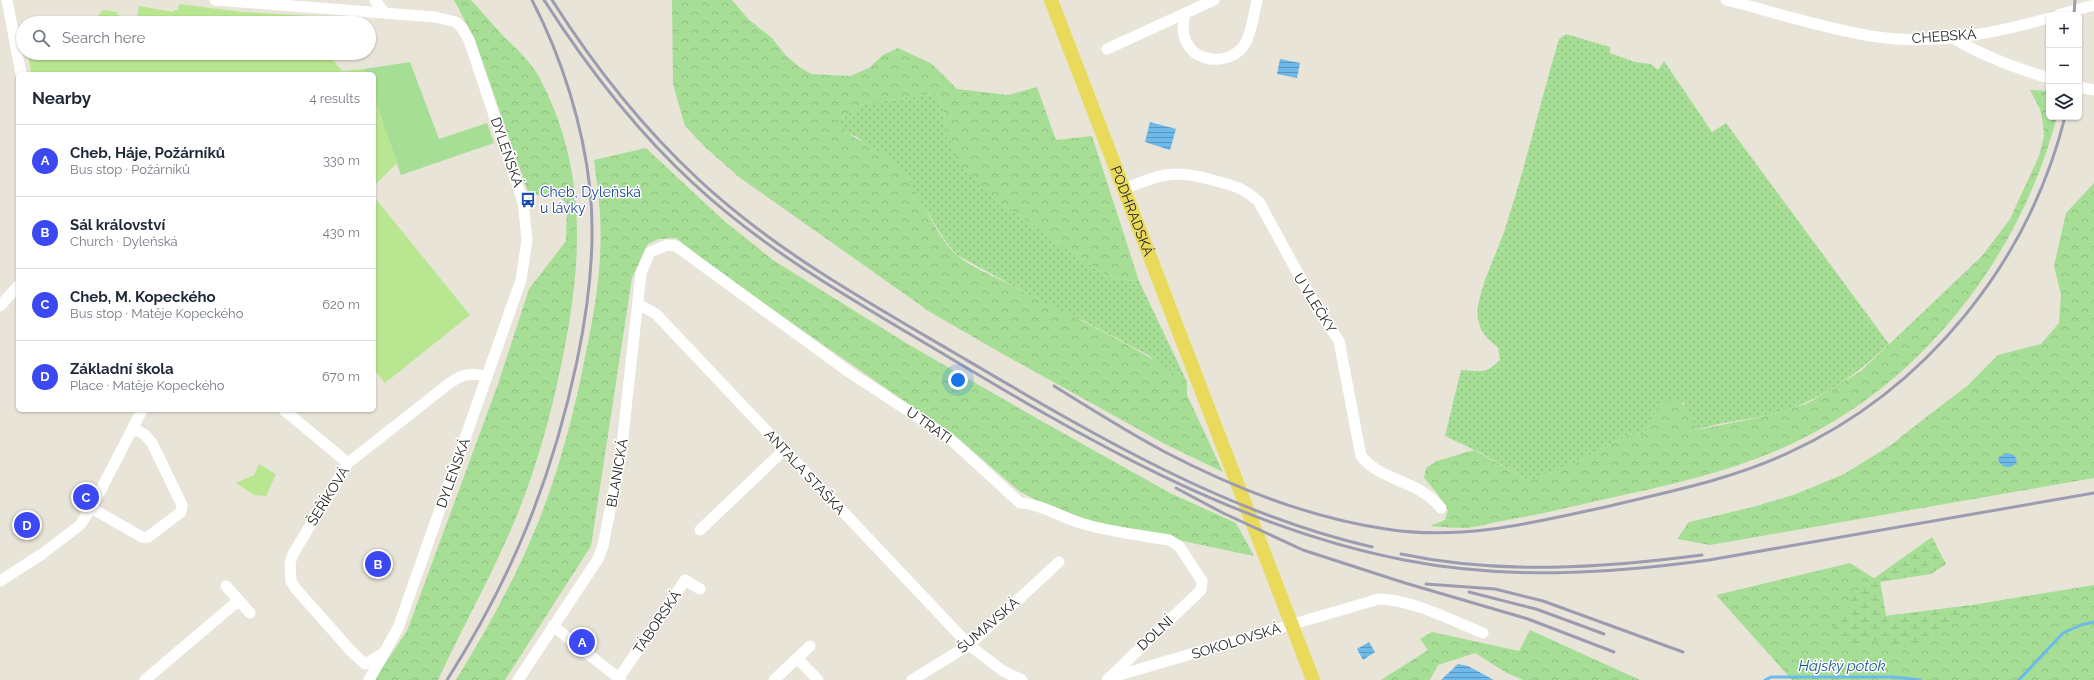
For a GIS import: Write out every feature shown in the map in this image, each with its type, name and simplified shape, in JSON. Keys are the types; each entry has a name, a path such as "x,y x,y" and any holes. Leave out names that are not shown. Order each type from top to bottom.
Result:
{"main road":[{"name":"PODHRADSKÁ","path":"1051,0 1313,680"}],"street":[{"path":"8,0 16,46"},
{"name":"DYLEŇSKÁ","path":"215,0 384,12 444,18 456,22 462,28 473,50 521,195 527,240 523,271 398,628 386,652 369,680"},
{"path":"375,0 384,12"},
{"path":"1107,49 1214,0"},
{"path":"1185,14 1182,31 1186,43 1191,50 1208,58 1228,58 1238,51 1246,42 1257,0"},
{"name":"CHEBSKÁ","path":"1726,0 1839,29 1872,36 1901,38 1953,38 1996,31 2046,19"},
{"path":"2069,12 2094,5"},
{"path":"1953,38 1973,50 2002,63 2046,77"},
{"path":"19,60 21,72"},
{"path":"2082,88 2094,90"},
{"name":"U VLEČKY","path":"1124,189 1164,175 1180,173 1193,174 1246,190 1259,202 1276,237 1318,310 1339,342 1361,456 1368,465 1421,489 1433,498 1441,508"},
{"name":"U TRATI","path":"658,247 667,244 676,246 849,372 948,436 1020,503 1032,504 1065,519 1099,529 1169,540 1178,546 1202,581"},
{"name":"BLANICKÁ","path":"518,680 598,559 603,546 621,454 641,273 650,252 658,247"},
{"path":"0,306 14,297"},
{"name":"ANTALA STAŠKA","path":"638,304 656,314 969,645"},
{"name":"ŠEŘÍKOVÁ","path":"369,680 365,664 351,651 296,589 289,571 293,554 348,463 451,382 468,374 478,374 487,377"},
{"path":"0,581 74,531 87,516 141,412"},
{"path":"286,412 348,463"},
{"path":"91,508 142,537 148,537 181,512 182,505 152,443 144,434 133,428"},
{"path":"700,530 784,450"},
{"name":"ŠUMAVSKÁ","path":"912,680 969,645 1059,562"},
{"name":"TÁBORSKÁ","path":"620,679 685,580 700,589"},
{"name":"DOLNÍ","path":"1106,680 1201,590 1202,581"},
{"path":"226,586 250,613"},
{"name":"SOKOLOVSKÁ","path":"1106,680 1379,599 1393,599 1483,633"},
{"path":"146,680 239,600"},
{"path":"553,626 620,679"},
{"path":"969,645 1003,671 1022,680"},
{"path":"774,680 798,659 810,646"},
{"path":"365,664 386,652"},
{"path":"798,659 818,680"}],"green space":[{"path":"454,0 471,0 523,56 538,75 555,111 566,147 574,184 577,220 573,295 568,333 556,390 541,447 529,484 497,561 438,680 374,680 407,631 498,384 529,289 566,241 567,203 555,194 529,195 475,40"},
{"path":"672,0 732,0 748,19 772,38 787,57 811,74 850,76 869,68 883,55 898,48 932,64 957,89 1008,95 1037,87 1056,140 1092,136 1139,281 1110,278 993,198 959,166 947,133 943,108 936,93 864,104 837,120 846,132 886,155 902,170 918,195 939,234 962,259 984,272 1124,343 1187,382 1187,395 1223,472 1165,444 930,312 739,177 705,147 685,126 673,84"},
{"path":"179,4 242,12 313,16 137,16 139,6 174,12 174,10 178,10"},
{"path":"103,10 117,12 117,15 122,16 98,16"},
{"path":"1566,34 1610,47 1610,53 1635,62 1651,64 1658,70 1664,61 1712,132 1726,123 1889,344 1848,378 1803,404 1769,415 1715,425 1697,430 1683,402 1647,428 1643,436 1629,434 1576,463 1532,480 1526,479 1481,453 1445,436 1461,370 1486,370 1500,360 1498,347 1485,335 1479,324 1479,300 1512,208 1559,39"},
{"path":"29,60 333,60 342,71 364,69 365,72 31,72"},
{"path":"410,62 439,139 487,123 494,143 401,175 376,103 376,72 365,72 364,69"},
{"path":"2030,90 2046,91 2046,120 2056,120 2040,169 2018,220 1990,268 1958,312 1921,353 1880,390 1834,421 1785,447 1721,471 1654,488 1475,527 1462,528 1430,526 1445,520 1448,510 1424,478 1426,468 1437,461 1474,450 1526,479 1532,480 1576,463 1629,434 1643,436 1652,417 1660,406 1671,400 1678,399 1687,408 1697,430 1770,415 1808,403 1861,371 1982,256 2010,219 2039,156 2044,136 2040,109"},
{"path":"936,93 943,108 947,133 993,198 1110,278 1139,281 1187,382 1164,369 1148,355 1082,320 1061,312 957,255 944,239 908,181 857,137 845,131 837,120 864,104"},
{"path":"376,103 397,163 376,184"},
{"path":"646,148 723,220 773,260 906,343 1045,423 1170,493 1236,523 1254,556 1068,517 1019,491 959,439 727,278 676,238 658,239 648,244 632,278 591,546 505,680 456,680 500,604 537,525 559,463 571,421 592,322 599,268 601,232 594,160"},
{"path":"2094,183 2094,478 1710,545 1677,539 1689,522 1753,507 1796,494 1844,474 1891,445 1967,386 1998,355 2041,344 2059,323 2061,295 2054,266 2066,213"},
{"path":"376,199 470,315 385,383 376,372"},
{"path":"259,464 276,474 266,496 254,495 236,483 254,475"},
{"path":"1932,537 1946,564 1931,574 1880,582 1886,616 1972,605 1915,649 1884,638 1853,648 1841,641 1832,629 1846,611 1852,594"},
{"path":"1850,563 1880,582 1886,616 1972,605 2094,585 2094,680 1792,680 1716,595"},
{"path":"1530,630 1640,680 1523,680 1507,673 1475,653 1438,665 1430,680 1381,680 1428,650 1420,639 1432,632 1519,651"}],"water":[{"path":"1280,59 1300,63 1297,78 1277,74"},
{"path":"1150,122 1176,129 1170,150 1145,142"},
{"path":"2007,453 2014,455 2017,460 2015,464 2008,467 2003,466 1998,461 1999,457"},
{"path":"1369,642 1375,652 1363,660 1357,649"},
{"path":"1458,664 1468,666 1494,680 1441,680"}],"waterway":[{"name":"Hájský potok","path":"2019,680 2063,633 2081,625 2094,622"},
{"name":"Hájský potok","path":"1765,680 1771,677 1893,677 1920,680"}],"railway":[{"path":"447,680 491,604 510,565 542,487 567,404 577,361 588,297 592,254 592,211 587,165 570,92 553,45 532,0"},
{"path":"544,0 577,49 613,97 672,163 694,184 750,231 810,273 872,312 990,382 1103,446 1220,502 1280,525 1341,545 1404,560 1480,570 1556,573 1633,569 1709,560 2094,493"},
{"path":"552,0 619,94 677,159 727,205 757,229 821,273 886,313 1053,410 1156,466 1208,491 1262,513 1317,532 1372,547"},
{"path":"2074,12 2075,0"},
{"path":"1054,386 1151,444 1217,477 1272,500 1301,509 1358,524 1386,529 1442,533 1469,532 1523,524 1652,496 1721,478 1744,471 1788,453 1838,426 1884,394 1927,357 1964,316 1997,271 2026,222 2048,171 2064,120"},
{"path":"1176,488 1223,513 1303,550 1405,583 1528,619 1614,652"},
{"path":"1401,554 1439,561 1514,567 1589,566 1664,560 1702,555"},
{"path":"1426,584 1495,589 1543,601 1683,652"},
{"path":"1469,592 1536,609 1604,634"}],"place":[{"name":"Cheb, Dyleňská u lávky","path":"528,200"},
{"name":"Cheb, M. Kopeckého","path":"86,497"},
{"name":"Základní škola","path":"27,525"},
{"name":"Sál království","path":"378,564"},
{"name":"Cheb, Háje, Požárníků","path":"582,642"}]}
